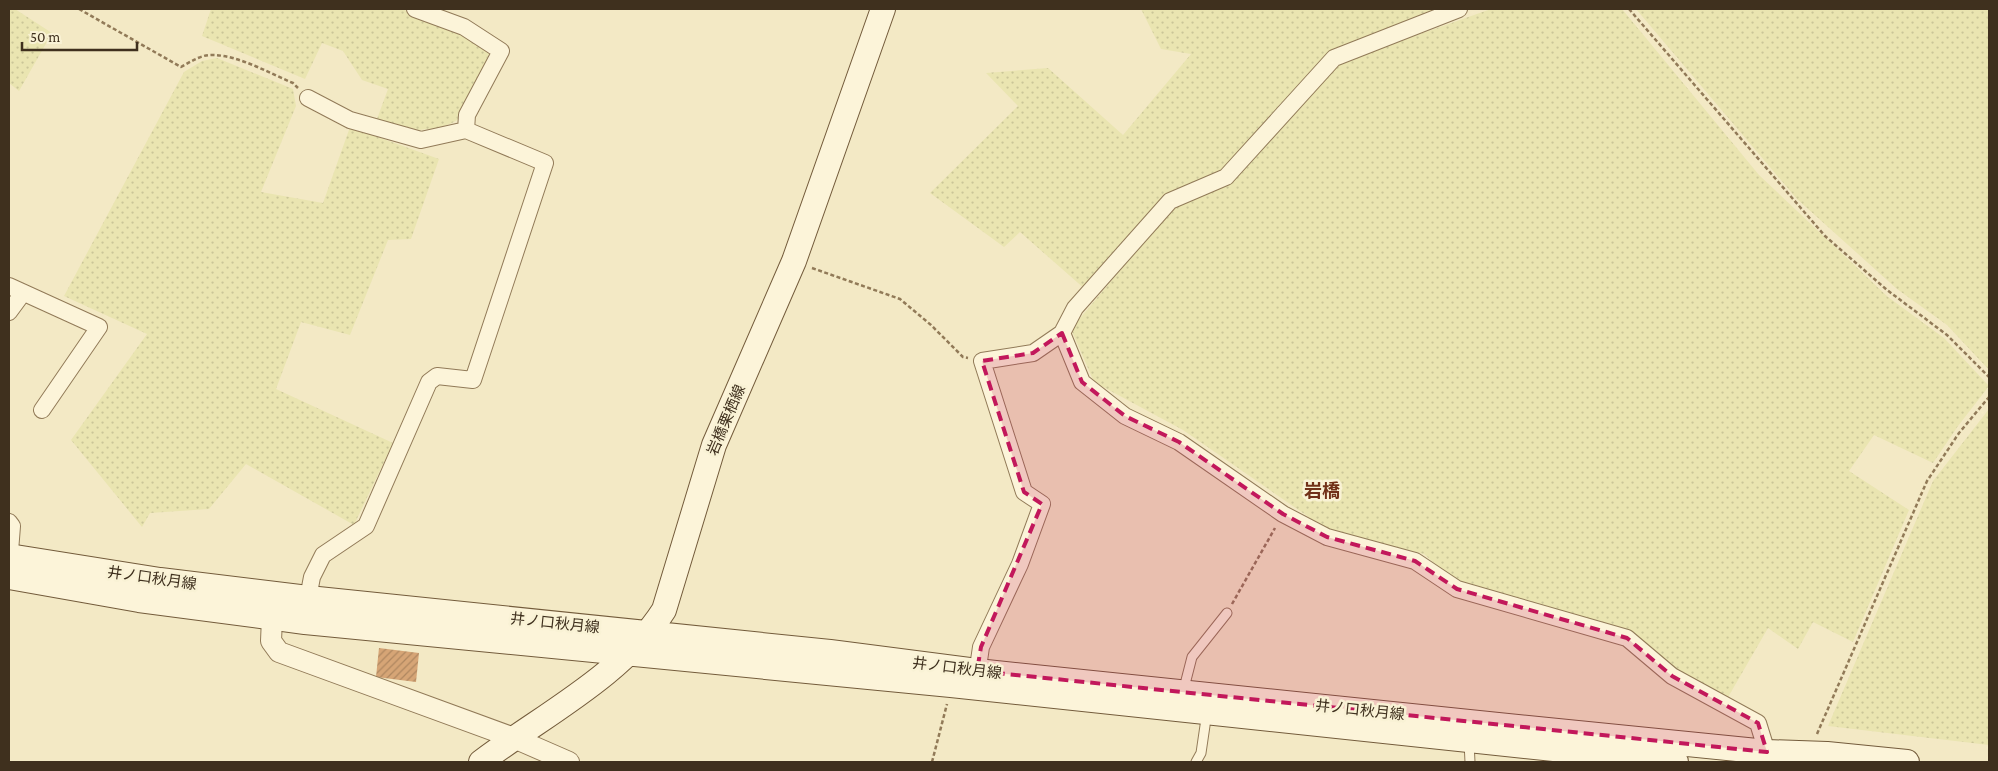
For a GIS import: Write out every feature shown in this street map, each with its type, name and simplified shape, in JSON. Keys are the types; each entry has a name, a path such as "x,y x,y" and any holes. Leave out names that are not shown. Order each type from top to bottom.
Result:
{"main road":[{"name":"岩橋栗栖線","path":"481,762 613,669 650,633 664,610 714,445 794,261 883,9"},
{"name":"井ノ口秋月線","path":"9,564 308,598 830,652 976,679 1207,712 1676,762"},
{"name":"井ノ口秋月線","path":"9,564 139,600 272,618 951,685 976,679 1183,692 1804,756 1907,762"}],"street":[{"path":"415,9 464,27 501,51 467,115 466,130"},
{"path":"976,679 981,647 1020,564 1042,504 1024,492 982,361 1033,352 1062,333 1075,308 1170,201 1226,177 1334,58 1459,9"},
{"path":"308,98 350,120 421,140 466,130 545,163 474,380 437,376 429,382 366,526 323,555 312,577 308,598"},
{"path":"9,312 16,289 99,327 42,410"},
{"path":"1062,333 1082,382 1125,416 1179,442 1283,514 1327,537 1415,561 1457,589 1627,638 1672,676 1758,723 1767,752"},
{"path":"9,522 12,526 9,564"},
{"path":"272,618 270,641 279,652 514,738 568,762"}],"lane":[{"path":"1183,692 1192,657 1227,613"},
{"path":"1196,762 1201,753 1207,712"},
{"path":"1469,739 1470,762"}],"path":[{"path":"79,9 181,67 200,57 214,54 293,83 308,98"},
{"path":"1629,9 1825,236 1887,290 1947,335 1989,377"},
{"path":"794,261 900,299 930,324 963,357 982,361"},
{"path":"1804,756 1817,734 1927,481 1959,432 1989,397"},
{"path":"1227,613 1283,514"},
{"path":"932,762 951,685"}],"highlighted area":[{"path":"1062,333 1082,382 1125,416 1179,442 1283,514 1327,537 1415,561 1457,589 1627,638 1672,676 1758,723 1767,752 1498,725 977,671 981,647 1042,504 1024,492 982,361 1033,353"}],"shaded area":[{"path":"9,9 15,9 52,33 19,91 9,83"},
{"path":"211,9 402,9 465,34 491,50 462,117 438,128 418,130 377,119 388,89 362,80 343,51 322,43 305,79 202,36"},
{"path":"1141,9 1442,9 1326,55 1222,172 1162,199 1086,290 1020,232 1004,247 930,193 1018,106 986,73 1048,68 1123,135 1191,54 1161,49"},
{"path":"1491,9 1622,9 1759,175 1888,297 1944,338 1989,386 1958,426 1933,463 1874,435 1849,471 1909,510 1853,642 1813,622 1798,649 1768,628 1727,699 1655,657 1458,584 1424,554 1329,531 1183,430 1094,382 1071,329 1174,206 1230,182 1338,63"},
{"path":"1636,9 1989,9 1989,370 1947,325 1897,289 1797,199"},
{"path":"217,58 293,89 296,106 261,192 323,203 350,127 439,159 411,239 388,240 350,335 301,322 276,389 393,443 354,525 246,464 209,509 150,513 142,527 71,440 147,334 64,296 184,72 202,61"},
{"path":"1989,409 1989,745 1828,726 1933,481"}],"building":[{"path":"379,648 419,653 416,682 376,677"}],"district":[{"name":"岩橋","path":"1322,491"}]}
